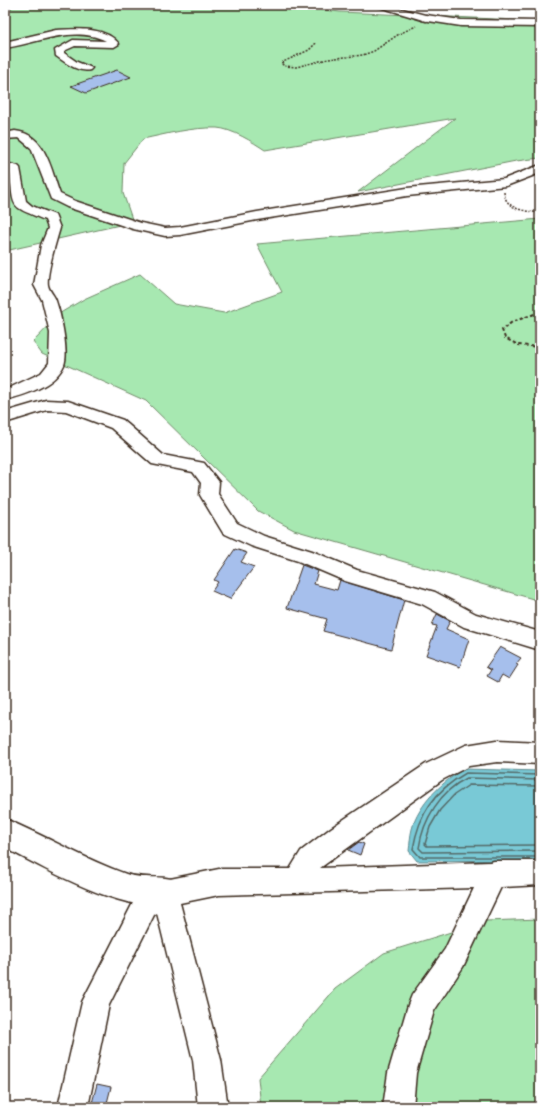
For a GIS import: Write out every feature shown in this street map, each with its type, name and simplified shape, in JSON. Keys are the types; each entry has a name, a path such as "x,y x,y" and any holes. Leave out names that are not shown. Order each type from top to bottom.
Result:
{"street":[{"path":"5,8 9,5"},
{"path":"377,5 429,19 461,23 540,24"},
{"path":"5,45 63,33 90,33 111,38 114,44 73,43 60,50 59,54 63,58 87,68"},
{"path":"5,136 20,135 32,141 37,148 55,196 71,204 138,226 165,232 180,231 257,216 408,192 506,182 540,168"},
{"path":"5,166 14,168 17,174 17,199 19,203 26,208 51,218 54,228 48,245 41,284 49,300 57,332 57,364 47,377 16,392 5,395"},
{"path":"5,418 46,405 68,406 117,424 158,460 198,467 210,482 209,495 230,528 258,541 305,556 352,576 428,598 471,621 540,641"},
{"path":"296,881 310,860 340,837 434,772 466,756 497,751 540,753"},
{"path":"5,833 72,867 128,889 167,893 219,882 296,881 494,873 540,873"},
{"path":"398,1107 402,1073 422,1005 454,958 494,873"},
{"path":"73,1107 96,1002 145,906 167,893"},
{"path":"167,893 207,1060 213,1107"}],"path":[{"path":"316,43 314,48 285,59 281,63 284,66 299,68 327,60 362,55 374,50 399,32 429,19"},
{"path":"506,182 503,195 506,201 513,207 540,213"},
{"path":"540,312 512,322 502,330 505,338 518,345 540,347"}],"green space":[{"path":"5,5 283,5 340,12 540,21 540,158 516,161 358,192 455,118 265,150 242,136 223,129 208,128 180,131 143,139 124,163 123,193 133,222 5,251"},
{"path":"540,219 540,601 294,530 258,511 146,401 42,354 33,342 62,312 84,299 140,274 174,304 224,313 282,292 257,244"},
{"path":"540,919 540,1107 261,1107 258,1078 335,989 384,953 486,921"}],"water":[{"path":"465,769 540,771 540,860 417,861 409,851 410,837 415,820 432,794 440,786"}],"building":[{"path":"117,70 131,77 86,93 71,86"},
{"path":"235,549 247,553 241,562 254,567 230,599 212,591 218,582 214,580"},
{"path":"302,565 318,571 314,584 337,590 340,580 404,600 391,649 323,631 327,619 287,608"},
{"path":"437,614 450,621 446,629 469,639 460,667 426,655 437,626 432,625"},
{"path":"500,647 521,658 516,664 518,665 509,679 502,675 498,682 487,676 491,670 486,667"},
{"path":"359,842 364,844 360,855 348,850"},
{"path":"97,1084 111,1087 106,1107 91,1107"}]}
